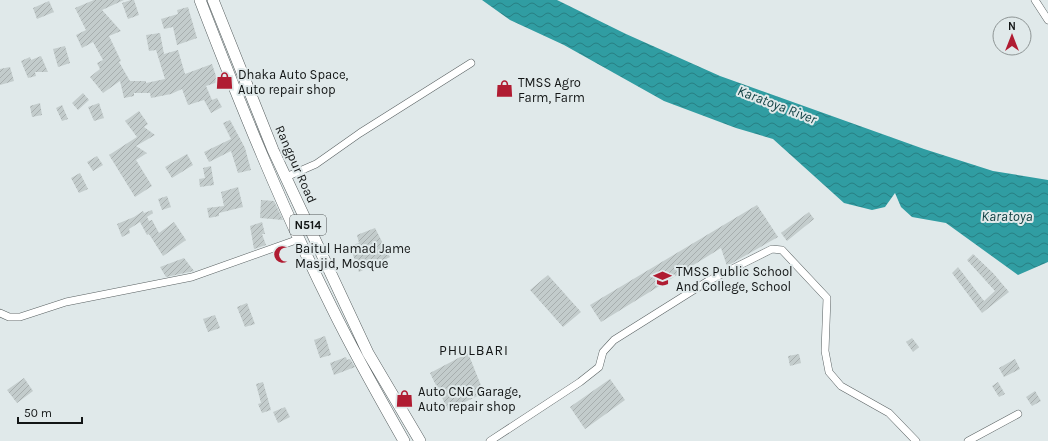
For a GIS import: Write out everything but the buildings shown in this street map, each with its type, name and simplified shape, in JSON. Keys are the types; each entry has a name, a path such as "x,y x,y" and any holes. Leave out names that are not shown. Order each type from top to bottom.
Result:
{"highway":[{"name":"Rangpur Road","path":"200,0 225,64 299,239 332,309 404,441"},
{"name":"Rangpur Road","path":"213,0 286,177 368,353 420,441"}],"street":[{"path":"1035,0 1048,20"},
{"path":"286,177 316,164 360,133 471,63"},
{"path":"0,313 8,317 20,317 66,302 192,277 299,239"},
{"path":"490,441 580,382 599,367 603,352 614,340 708,281 772,248 782,250 827,298 825,351 829,372 841,386 889,413 916,441"},
{"path":"968,441 1018,414"}],"water":[{"name":"Karatoya","path":"482,0 557,0 626,34 720,76 924,149 993,171 1048,180 1048,262 1018,275 946,223 912,217 901,207 895,193 885,207 872,210 844,203 773,139 736,128 664,101 564,45 510,20"}],"place":[{"name":"Dhaka Auto Space, Auto repair shop","path":"225,81"},
{"name":"TMSS Agro Farm, Farm","path":"505,89"},
{"name":"Baitul Hamad Jame Masjid, Mosque","path":"282,255"},
{"name":"TMSS Public School And College, School","path":"663,278"},
{"name":"Auto CNG Garage, Auto repair shop","path":"405,398"}],"district":[{"name":"PHULBARI","path":"474,350"}],"water label":[{"name":"Karatoya River","path":"777,105"}]}
